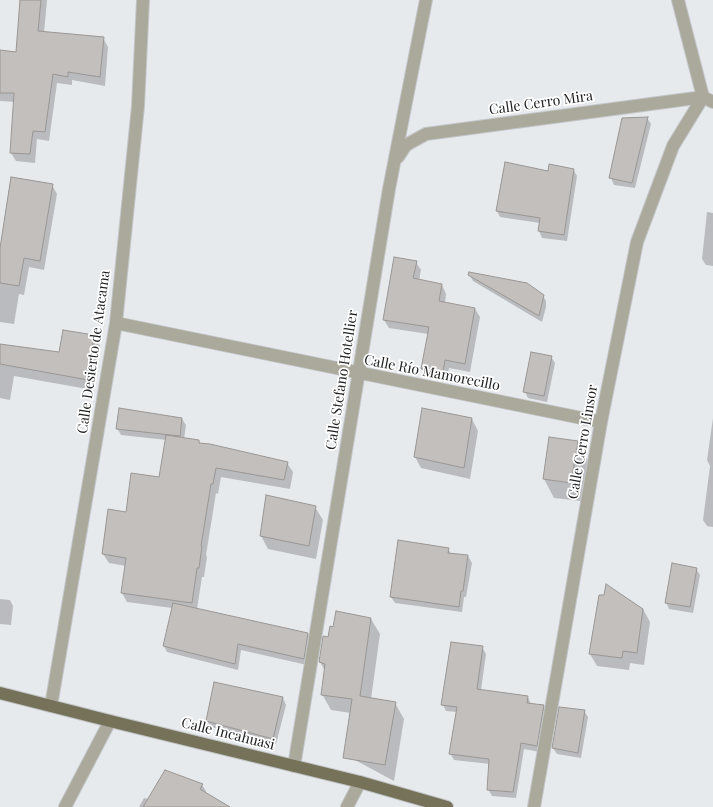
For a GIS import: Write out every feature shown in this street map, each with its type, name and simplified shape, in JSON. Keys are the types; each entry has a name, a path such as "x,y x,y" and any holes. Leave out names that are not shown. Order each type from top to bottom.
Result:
{"main road":[{"name":"Calle Incahuasi","path":"0,693 360,782 447,807"}],"street":[{"name":"Calle Desierto de Atacama","path":"51,706 116,323 138,106 143,0"},
{"name":"Calle Stefano Hotellier","path":"294,766 389,189 426,0"},
{"path":"678,0 708,99"},
{"name":"Calle Cerro Mira","path":"395,162 406,145 426,134 708,99"},
{"name":"Calle Cerro Linsor","path":"534,807 601,422 637,242 673,146 708,99"},
{"name":"Calle Río Mamorecillo","path":"116,323 601,422"},
{"path":"65,807 110,721"},
{"path":"347,807 360,782"}],"building":[{"path":"20,0 41,0 38,31 104,37 100,77 68,72 68,77 53,74 45,132 33,131 30,154 10,153 14,93 0,93 0,50 16,52"},
{"path":"648,117 632,183 609,178 622,118"},
{"path":"505,162 548,171 549,164 574,169 564,235 538,231 540,218 496,211"},
{"path":"11,177 53,184 40,261 24,258 19,286 0,283 0,248"},
{"path":"394,257 417,261 413,278 442,284 439,301 475,308 465,364 445,360 443,372 421,369 429,327 383,320"},
{"path":"469,272 527,283 544,295 539,316 468,275"},
{"path":"63,330 94,335 88,380 0,364 0,344 59,352"},
{"path":"531,352 552,356 544,396 523,392"},
{"path":"119,408 182,418 180,436 116,429"},
{"path":"422,408 472,418 464,468 414,457"},
{"path":"166,435 199,440 199,443 210,444 288,462 284,480 216,468 213,484 211,484 199,568 197,568 192,603 121,593 126,558 102,554 108,509 126,512 131,473 159,477"},
{"path":"549,437 578,441 571,483 543,479"},
{"path":"266,495 316,506 309,546 260,536"},
{"path":"398,540 449,548 448,553 468,555 463,591 461,591 459,607 390,597"},
{"path":"672,563 697,568 690,607 665,603"},
{"path":"606,584 643,609 637,653 623,651 622,658 589,654 599,595 604,595"},
{"path":"173,603 308,633 304,659 238,644 235,664 163,646"},
{"path":"336,611 371,618 360,696 396,702 385,765 343,758 352,699 321,695 325,664 319,662 323,636 328,637 330,626 333,627"},
{"path":"451,642 483,646 477,689 528,696 527,703 544,705 537,746 521,743 513,792 487,790 489,759 449,754 457,707 441,705"},
{"path":"214,682 283,697 273,739 206,721"},
{"path":"559,707 585,710 578,753 552,748"},
{"path":"165,770 203,784 200,789 230,807 143,807"}]}
